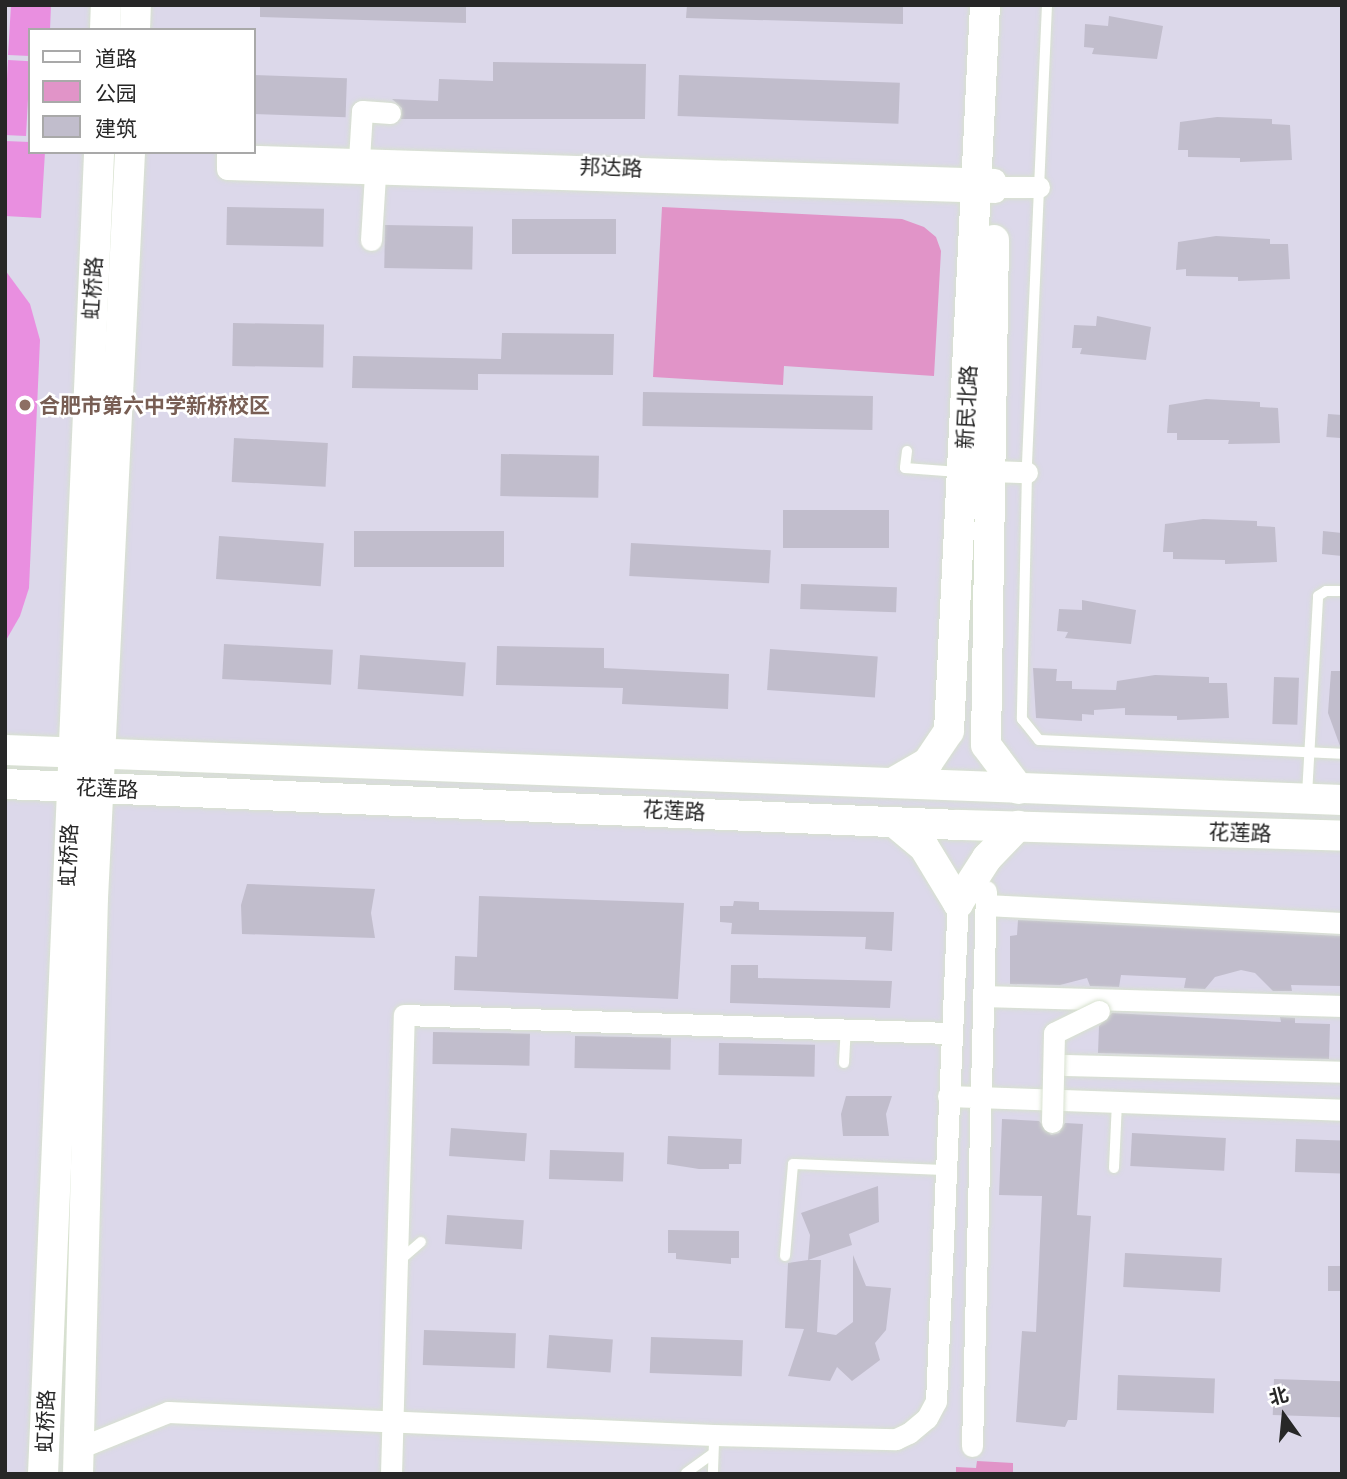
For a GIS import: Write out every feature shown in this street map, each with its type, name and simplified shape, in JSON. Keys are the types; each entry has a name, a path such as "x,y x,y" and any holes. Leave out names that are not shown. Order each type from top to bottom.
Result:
{"main road":[{"path":"105,28 106,5"},
{"path":"135,28 136,5"},
{"name":"新民北路","path":"985,5 988,186"},
{"name":"新民北路","path":"894,782 928,762 948,731 976,472 988,186 1002,5"},
{"name":"虹桥路","path":"43,1474 85,787 74,752 99,154"},
{"name":"虹桥路","path":"85,787 103,754 130,154"},
{"name":"新民北路","path":"976,472 986,744 1019,789"},
{"path":"78,642 109,644"},
{"name":"花莲路","path":"5,750 1342,800"},
{"path":"215,758 215,793"},
{"name":"花莲路","path":"5,783 894,822 1342,836"},
{"path":"894,822 924,847 976,900"},
{"path":"976,900 986,858 1017,826"},
{"name":"虹桥路","path":"79,1461 80,896"}],"street":[{"path":"359,159 362,111 390,113"},
{"name":"邦达路","path":"359,159 988,186 375,174 227,162 359,159"},
{"path":"371,240 375,174"},
{"path":"988,186 1040,187"},
{"path":"976,472 1027,472"},
{"path":"976,900 1342,923"},
{"path":"971,1446 983,996 976,900"},
{"path":"79,1461 167,1412 393,1422 713,1445 896,1439 927,1419 936,1401 950,1033 976,900"},
{"path":"983,996 1342,1006"},
{"path":"1052,1122 1054,1033 1099,1011"},
{"path":"391,1474 404,1015 950,1033"},
{"path":"1065,1065 1342,1072"},
{"path":"948,1096 1342,1110"}],"lane":[{"path":"1047,5 1027,472 1022,719 1040,740 1342,754"},
{"path":"907,451 905,468 976,472"},
{"path":"1307,798 1318,596 1326,591 1342,591"},
{"path":"844,1063 846,1029"},
{"path":"1114,1168 1117,1102"},
{"path":"785,1256 793,1164 945,1170"},
{"path":"399,1261 421,1242"},
{"path":"713,1445 713,1471"},
{"path":"686,1473 713,1445"}],"green space":[{"path":"662,207 902,219 924,227 936,237 941,251 934,376 784,366 783,385 653,377"},
{"path":"977,1461 1013,1463 1013,1474 956,1474 956,1467 976,1468"}],"shaded area":[{"path":"11,5 51,5 50,28 28,28 28,56 8,55"},
{"path":"8,60 28,61 26,136 5,135"},
{"path":"5,141 28,142 28,154 45,154 41,218 5,216"},
{"path":"5,270 30,304 40,340 29,588 20,616 5,642"}],"building":[{"path":"260,5 466,5 466,23 260,17"},
{"path":"687,5 903,5 903,24 686,18"},
{"path":"1109,16 1163,26 1157,59 1092,54 1094,48 1084,47 1085,24 1108,26"},
{"path":"493,62 646,64 645,119 401,119 402,108 392,99 438,101 439,79 493,81"},
{"path":"256,75 347,78 346,117 256,114"},
{"path":"679,75 900,83 898,124 678,116"},
{"path":"1217,117 1272,119 1272,124 1290,125 1292,160 1240,162 1240,158 1188,157 1188,150 1178,150 1180,122"},
{"path":"227,207 324,209 323,247 226,245"},
{"path":"512,219 616,219 616,254 512,254"},
{"path":"385,225 473,227 472,270 384,268"},
{"path":"1216,236 1270,239 1270,244 1288,244 1290,279 1238,281 1238,277 1186,276 1186,269 1176,270 1178,242"},
{"path":"1097,316 1151,327 1146,360 1080,354 1082,348 1072,348 1074,325 1096,326"},
{"path":"233,323 324,325 323,368 232,366"},
{"path":"502,333 614,334 613,375 478,374 478,390 352,388 353,356 501,359"},
{"path":"643,392 873,396 872,430 642,426"},
{"path":"1206,399 1260,402 1260,407 1278,408 1280,443 1228,444 1229,440 1177,440 1177,433 1167,433 1169,405"},
{"path":"1328,414 1342,415 1340,438 1326,437"},
{"path":"234,438 328,443 326,487 232,482"},
{"path":"501,454 599,456 598,498 500,496"},
{"path":"783,510 889,510 889,548 783,548"},
{"path":"1203,519 1257,521 1257,526 1275,527 1277,562 1225,564 1225,560 1173,559 1173,552 1163,552 1165,524"},
{"path":"354,531 504,531 504,567 354,567"},
{"path":"1323,531 1342,533 1342,556 1322,554"},
{"path":"219,536 324,543 321,586 216,579"},
{"path":"631,543 771,550 769,583 629,576"},
{"path":"801,584 897,587 896,612 800,609"},
{"path":"1082,600 1136,610 1131,644 1065,638 1068,632 1057,631 1059,609 1082,610"},
{"path":"224,644 333,650 331,685 222,679"},
{"path":"497,646 604,648 604,668 729,674 728,709 622,704 623,688 496,685"},
{"path":"770,649 878,657 875,697 767,690"},
{"path":"360,655 466,662 463,696 358,689"},
{"path":"1033,668 1057,669 1056,681 1072,681 1072,689 1116,690 1117,681 1155,675 1209,677 1209,683 1227,683 1229,718 1177,720 1177,716 1125,715 1125,708 1094,710 1094,715 1082,714 1082,721 1036,718"},
{"path":"1331,671 1342,671 1340,746 1328,713"},
{"path":"1274,677 1299,678 1297,725 1272,724"},
{"path":"247,884 375,889 371,913 375,938 242,934 241,905"},
{"path":"479,896 684,903 678,999 454,990 455,956 477,957"},
{"path":"734,901 759,902 759,910 894,912 892,951 865,949 866,937 731,934 732,923 720,922 720,906 733,906"},
{"path":"1018,920 1342,936 1342,986 1291,985 1292,991 1273,991 1255,973 1241,970 1215,977 1205,989 1184,988 1186,978 1121,975 1119,987 1090,986 1087,978 1060,985 1010,984 1010,936 1017,935"},
{"path":"731,965 758,965 758,978 892,981 890,1008 730,1003"},
{"path":"1112,1013 1281,1022 1280,1017 1295,1018 1295,1023 1330,1024 1329,1059 1098,1053 1099,1026"},
{"path":"433,1032 530,1034 529,1066 432,1064"},
{"path":"575,1036 671,1038 670,1070 574,1068"},
{"path":"719,1043 815,1045 814,1077 718,1075"},
{"path":"846,1096 892,1096 886,1114 889,1136 843,1136 841,1114"},
{"path":"1002,1119 1039,1121 1051,1135 1059,1133 1065,1123 1083,1124 1077,1215 1091,1216 1077,1420 1068,1420 1065,1427 1016,1422 1022,1331 1036,1332 1042,1196 999,1195"},
{"path":"451,1128 527,1133 525,1161 449,1156"},
{"path":"1132,1133 1226,1138 1224,1171 1130,1166"},
{"path":"668,1136 742,1139 741,1164 729,1164 729,1169 699,1169 667,1164"},
{"path":"1296,1139 1342,1141 1341,1174 1295,1172"},
{"path":"550,1150 624,1153 623,1182 549,1179"},
{"path":"878,1186 879,1222 849,1234 852,1245 808,1260 810,1235 801,1213"},
{"path":"447,1215 524,1220 522,1249 445,1244"},
{"path":"668,1230 739,1231 739,1258 731,1258 731,1264 676,1259 676,1253 668,1253"},
{"path":"1125,1253 1222,1258 1220,1292 1123,1287"},
{"path":"853,1255 866,1286 891,1288 886,1330 875,1343 880,1360 852,1381 837,1367 830,1381 788,1376 804,1329 785,1328 788,1263 821,1260 817,1332 836,1335 853,1322"},
{"path":"1328,1266 1342,1266 1342,1291 1328,1291"},
{"path":"424,1330 516,1333 515,1368 423,1365"},
{"path":"549,1335 613,1339 611,1372 547,1368"},
{"path":"651,1337 743,1340 742,1376 650,1373"},
{"path":"1118,1375 1215,1378 1214,1413 1117,1410"},
{"path":"1274,1379 1342,1381 1341,1417 1273,1415"}],"place":[{"name":"合肥市第六中学新桥校区","path":"25,405"}]}
